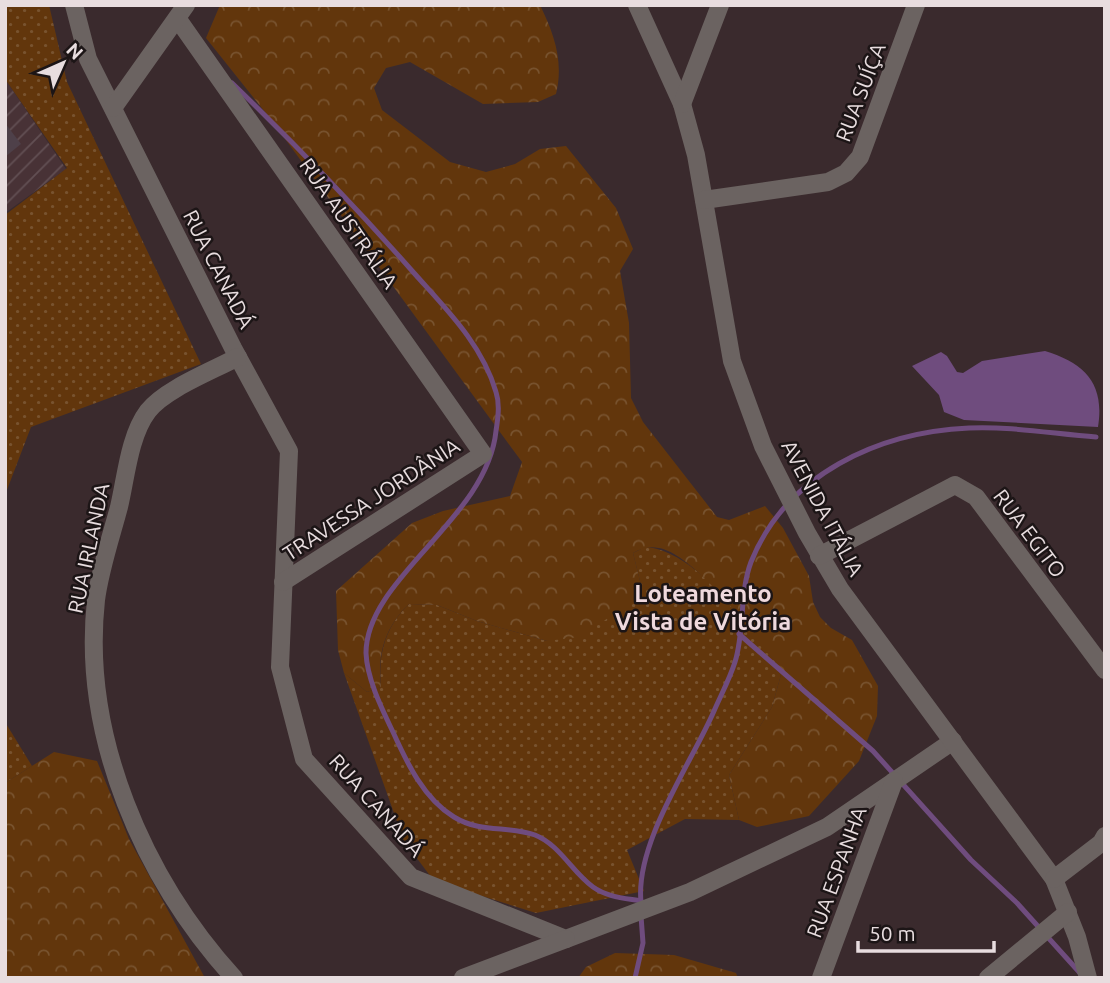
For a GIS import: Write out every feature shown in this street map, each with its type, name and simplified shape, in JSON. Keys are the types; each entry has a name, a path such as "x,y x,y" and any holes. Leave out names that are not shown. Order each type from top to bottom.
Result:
{"street":[{"name":"RUA CANADÁ","path":"74,5 88,58 238,357 289,451 279,667 304,759 411,877 566,939"},
{"name":"AVENIDA ITÁLIA","path":"637,5 682,104 704,200 722,308 740,389 763,446 820,556 863,622 1054,879 1068,912 1087,978"},
{"path":"682,104 720,5"},
{"name":"RUA SUÍÇA","path":"704,200 828,182 846,173 865,147 916,5"},
{"path":"113,108 182,12"},
{"name":"RUA AUSTRÁLIA","path":"182,12 483,454"},
{"name":"RUA IRLANDA","path":"234,978 186,918 135,824 116,775 104,730 94,637 96,597 139,428 147,412 159,400 238,357"},
{"name":"TRAVESSA JORDÂNIA","path":"283,582 483,454"},
{"name":"RUA EGITO","path":"820,556 955,485 976,497 1105,670"},
{"path":"463,978 690,892 827,827 953,741"},
{"name":"RUA ESPANHA","path":"821,978 894,781"},
{"path":"1054,879 1101,843 1105,836"},
{"path":"988,978 1068,912"}],"shaded area":[{"path":"5,79 66,169 5,213"},
{"path":"1045,351 1071,362 1089,377 1098,399 1098,427 964,420 944,412 939,395 912,366 941,352 947,356 957,372 963,373 982,361"}],"green space":[{"path":"5,5 49,5 67,82 201,364 31,427 5,495 5,215 67,168 5,79"},
{"path":"220,5 540,5 550,26 558,59 556,94 538,102 483,104 410,62 386,68 374,88 382,110 450,162 486,172 515,164 540,149 566,146 616,208 633,249 620,271 629,323 631,398 643,422 717,517 729,520 765,506 783,528 809,576 813,602 820,617 831,628 852,640 878,686 877,716 859,761 809,816 757,827 739,820 729,775 772,707 782,671 743,620 708,582 674,554 659,548 646,548 633,553 641,585 631,603 579,637 547,641 477,621 437,605 409,604 394,622 384,642 380,663 381,687 367,692 344,673 338,650 336,591 412,523 443,511 510,496 522,462 269,117 206,38"},
{"path":"645,547 665,552 704,577 740,615 782,671 772,707 729,775 739,820 685,819 627,850 644,891 536,913 434,881 404,841 344,673 367,692 381,687 381,663 385,642 394,622 409,604 437,605 477,621 547,641 641,585 633,553"},
{"path":"5,722 32,766 5,783"},
{"path":"54,752 97,761 129,839 205,978 5,978 5,783"},
{"path":"615,953 674,955 736,973 738,978 578,978 586,967"}],"building":[{"path":"5,123 21,144 5,157"}],"waterway":[{"path":"232,83 348,200 450,314 482,358 497,397 497,426 488,463 472,492 451,520 385,599 371,626 366,653 369,673 404,756 425,790 454,817 475,826 525,832 544,839 593,887 610,895 641,901"},
{"path":"641,902 641,879 655,830 704,732 735,662 751,562 767,531 787,504 839,463 902,438 969,428 1016,429 1096,437"},
{"path":"739,634 873,751 971,860 1017,903 1080,973"},
{"path":"635,978 643,943 641,916"}],"district":[{"name":"Loteamento Vista de Vitória","path":"703,607"}]}
